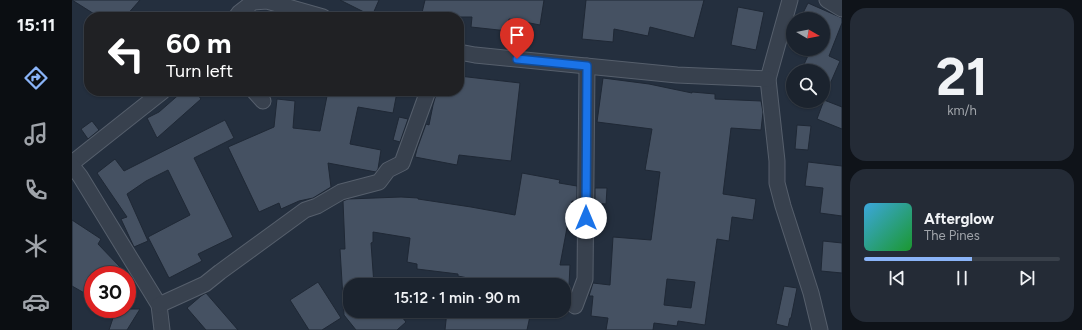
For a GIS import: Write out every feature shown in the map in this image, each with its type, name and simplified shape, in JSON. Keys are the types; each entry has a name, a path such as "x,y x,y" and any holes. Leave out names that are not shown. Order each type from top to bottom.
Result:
{"street":[{"path":"790,0 768,79 777,161 777,183 782,206 811,293 820,330"},
{"path":"827,0 842,9"},
{"path":"240,12 253,2 267,1 306,12"},
{"path":"464,53 677,75 768,79"},
{"path":"575,306 585,279 587,66"},
{"path":"72,162 157,96"},
{"path":"159,305 205,284 305,210 317,206 341,192 379,182 388,170 402,163 426,96"},
{"path":"75,176 159,305 162,330"}],"building":[{"path":"72,0 140,0 129,12 91,12"},
{"path":"340,0 379,0 374,12 364,12"},
{"path":"425,0 544,0 540,25 509,19 508,31 471,27 472,17 464,17 464,12 422,12"},
{"path":"586,0 704,0 694,38 650,27 648,36 614,29 613,42 582,39"},
{"path":"808,3 828,12 804,12"},
{"path":"738,7 764,12 756,50 731,45"},
{"path":"830,13 842,18 842,23 830,53"},
{"path":"808,56 829,56 840,61 830,84 830,64 804,64"},
{"path":"464,77 520,83 511,161 459,155 457,165 415,157 426,124 429,125 436,96 464,96"},
{"path":"603,78 649,84 692,93 715,94 715,99 761,101 763,112 761,130 731,128 723,194 756,199 753,220 732,217 729,241 717,239 705,325 678,321 677,326 654,323 653,330 606,330 608,318 591,316 593,296 589,296 593,283 610,285 613,237 651,240 660,172 645,170 652,129 597,122","holes":["667,279 695,282 691,308 664,305"]},
{"path":"177,96 199,96 201,99 157,138 147,118 159,112"},
{"path":"327,96 396,96 393,113 358,107 350,144 381,150 378,169 376,172 328,163 331,187 313,198 299,201 281,209 279,203 259,212 228,147 274,127 277,99 295,101 293,128 320,131"},
{"path":"830,102 842,107 842,129 817,119 821,108 830,108"},
{"path":"399,117 408,119 400,142 393,140"},
{"path":"225,120 234,138 194,158 233,237 198,254 202,261 169,278 148,237 190,215 168,170 146,181 127,194 148,241 134,247 121,219 127,217 97,173 115,159 124,171"},
{"path":"92,121 99,130 88,139 81,129"},
{"path":"797,125 811,126 808,150 795,149"},
{"path":"808,162 842,166 842,216 820,213 823,188 805,186"},
{"path":"522,173 560,180 559,183 577,186 577,202 572,201 560,265 570,265 569,278 468,278 458,276 458,274 417,269 417,264 407,262 410,238 373,232 373,242 371,243 374,278 343,278 343,298 340,249 345,249 343,201 348,199 401,197 418,198 515,215"},
{"path":"595,188 607,188 606,204 595,203"},
{"path":"72,220 101,239 98,244 119,266 84,266 84,293 72,286"},
{"path":"823,241 842,243 842,273 821,271"},
{"path":"318,282 341,318 322,330 309,330 290,300"},
{"path":"784,286 797,288 788,327 776,324"},
{"path":"206,293 238,330 206,330 187,308"},
{"path":"136,309 140,309 136,315"},
{"path":"113,318 134,318 127,330 109,330"},
{"path":"346,318 403,318 406,322 397,330 356,330"},
{"path":"446,318 530,318 527,330 445,330"}],"route":[{"path":"517,59 587,66 586,218"}]}
